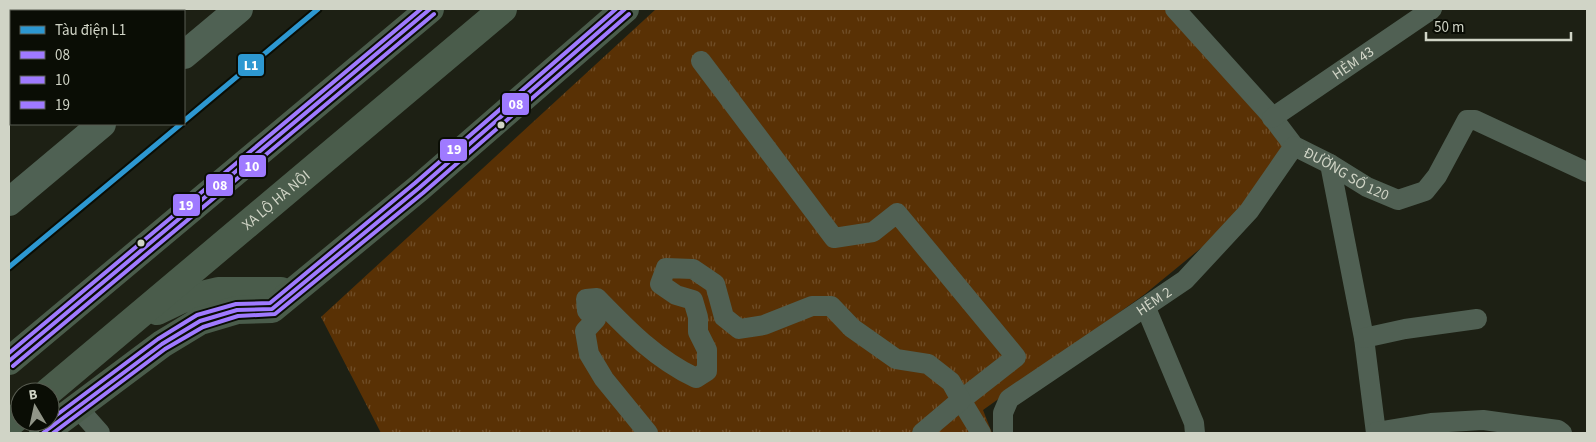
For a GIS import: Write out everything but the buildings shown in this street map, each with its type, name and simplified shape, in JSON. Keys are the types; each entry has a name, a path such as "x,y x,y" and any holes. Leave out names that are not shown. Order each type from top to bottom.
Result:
{"highway":[{"path":"9,361 430,9"},
{"name":"XA LỘ HÀ NỘI","path":"59,382 134,322 503,9"},
{"path":"43,433 76,406 162,344 200,321 237,310 272,309 420,188 624,9"},
{"path":"134,322 180,300 218,291 294,291"},
{"path":"60,393 76,406"}],"main road":[{"path":"185,54 239,9"},
{"path":"16,197 101,125"}],"street":[{"name":"ĐƯỜNG SỐ 120","path":"1176,9 1272,118 1294,146 1330,164 1367,187 1398,200 1424,191 1437,176 1467,120 1475,120 1587,172"},
{"name":"HẺM 43","path":"1272,118 1432,9"},
{"path":"701,61 834,238 873,232 897,213 1016,357 922,433"},
{"name":"HẺM 2","path":"1003,433 1003,413 1008,399 1185,280 1242,218 1294,146"},
{"path":"1330,164 1364,338 1376,433 1431,423 1483,420 1558,430 1562,433"},
{"path":"648,433 604,379 589,354 585,331 596,319 587,311 586,299 597,298 648,350 696,378 707,371 707,350 698,332 698,317 693,300 676,295 660,284 666,268 693,269 714,284 724,317 739,329 764,325 812,306 830,306 852,328 896,359 928,364 951,382 981,433"},
{"path":"1146,308 1194,423 1195,433"},
{"path":"1364,338 1413,328 1477,319"},
{"path":"76,406 100,433"}],"green space":[{"path":"656,9 1184,9 1288,144 1251,207 1145,294 983,410 992,433 381,433 321,317"}],"metro line":[{"name":"L1","path":"185,120 318,9"},
{"name":"L1","path":"9,267 180,125"}],"transit line":[{"name":"19","path":"9,353 421,9"},
{"name":"08","path":"9,361 430,9"},
{"name":"19","path":"60,412 158,339 197,315 236,304 270,303 415,183 616,9"},
{"name":"08","path":"43,433 162,344 200,321 237,310 272,309 419,188 625,9"},
{"name":"10","path":"13,366 434,14"},
{"name":"10","path":"53,433 165,349 203,327 238,316 275,314 423,193 629,14"}]}
